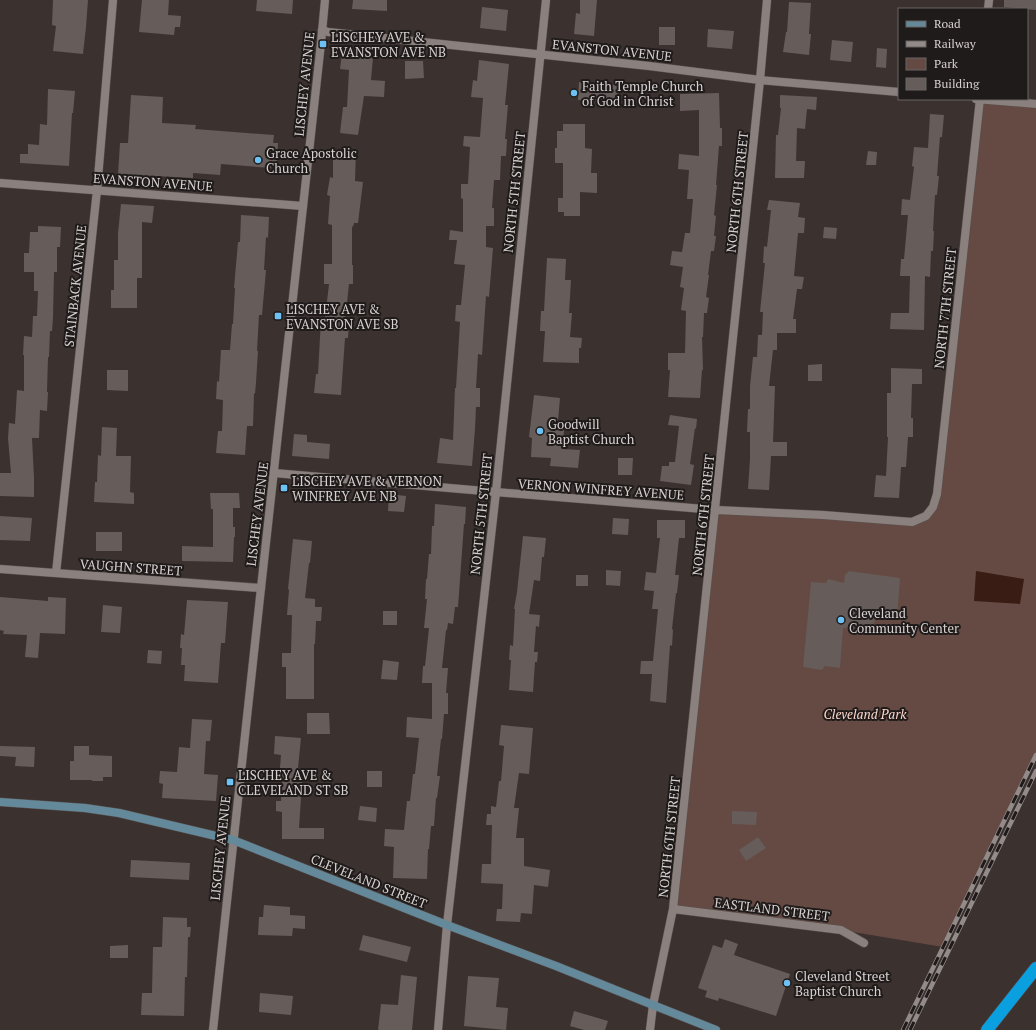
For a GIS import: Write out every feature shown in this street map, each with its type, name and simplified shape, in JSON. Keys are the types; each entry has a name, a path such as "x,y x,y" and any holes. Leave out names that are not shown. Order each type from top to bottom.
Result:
{"highway":[{"path":"987,1030 1036,968"}],"main road":[{"name":"CLEVELAND STREET","path":"0,802 85,808 119,813 233,840 716,1030"}],"street":[{"name":"STAINBACK AVENUE","path":"56,573 97,190 113,0"},
{"name":"LISCHEY AVENUE","path":"213,1030 325,0"},
{"name":"NORTH 5TH STREET","path":"438,1030 447,925 496,492 546,0"},
{"name":"NORTH 6TH STREET","path":"650,1030 653,1005 673,909 716,510 767,0"},
{"name":"EVANSTON AVENUE","path":"322,30 328,32 649,66 760,80 898,92"},
{"name":"NORTH 7TH STREET","path":"926,516 933,507 937,494 980,100"},
{"path":"991,100 1036,104"},
{"name":"EVANSTON AVENUE","path":"0,183 303,206"},
{"name":"VERNON WINFREY AVENUE","path":"274,473 716,510 823,515 912,522 926,516"},
{"name":"VAUGHN STREET","path":"0,570 261,588"},
{"name":"EASTLAND STREET","path":"673,909 841,930 864,943"}],"green space":[{"name":"Cleveland Park","path":"980,100 1036,103 1036,755 943,947 841,930 673,909 716,510 911,522 928,508 937,494"}],"shaded area":[{"path":"976,571 1024,579 1020,604 974,601"}],"building":[{"path":"53,0 88,0 83,54 53,51 56,26 52,25"},
{"path":"142,0 169,0 168,15 181,16 180,27 175,27 174,35 139,32"},
{"path":"257,0 293,0 292,14 256,11"},
{"path":"353,0 387,0 387,11 352,9"},
{"path":"580,0 597,0 594,36 574,34 576,13 580,14"},
{"path":"1004,0 1036,0 1036,10 1028,9 1028,8 1004,7"},
{"path":"789,2 811,3 809,55 783,52 787,32"},
{"path":"482,7 508,10 506,31 480,28"},
{"path":"659,27 675,27 675,45 659,45"},
{"path":"708,29 734,31 732,49 707,47"},
{"path":"832,40 853,42 851,62 830,60"},
{"path":"877,48 887,49 886,68 876,67"},
{"path":"342,53 373,57 371,80 385,81 384,97 364,96 358,135 340,133 343,107 347,107 349,70 340,69"},
{"path":"479,60 509,64 505,105 508,105 505,139 507,139 506,156 501,156 500,180 494,180 492,208 494,208 494,226 486,226 486,247 493,248 489,297 486,296 482,355 478,354 476,388 480,388 480,407 476,407 472,466 437,463 440,438 453,440 460,322 455,321 456,305 461,305 465,265 454,264 457,240 449,240 450,230 463,232 463,199 461,198 461,184 468,184 470,147 463,146 464,136 480,137 483,98 471,97 473,80 477,81"},
{"path":"405,61 423,61 424,78 405,79"},
{"path":"579,82 618,85 617,103 578,100"},
{"path":"48,89 75,91 72,113 69,166 20,163 20,154 28,154 28,144 39,145 40,124 47,125"},
{"path":"719,93 722,146 719,146 714,215 716,216 714,236 716,236 714,251 711,251 708,275 706,297 709,298 707,313 704,313 702,337 703,370 700,398 668,397 670,370 668,370 668,353 685,353 686,311 681,310 684,288 680,287 683,267 670,265 672,251 682,252 685,233 690,233 693,199 687,199 689,170 678,169 679,154 699,156 699,110 680,111 680,94"},
{"path":"131,95 163,97 162,123 196,125 195,129 274,135 273,143 278,143 277,162 272,162 271,168 221,164 220,175 193,173 193,178 118,174 120,143 128,143"},
{"path":"780,95 817,97 816,110 807,109 805,129 797,128 796,161 805,161 804,178 775,178 776,135 778,135 781,108"},
{"path":"930,114 944,115 942,137 940,137 937,176 939,176 937,195 935,195 933,251 931,251 930,277 925,276 924,330 890,329 891,313 909,313 910,276 900,276 901,259 904,259 908,215 901,215 902,199 910,200 914,167 912,166 914,147 928,148"},
{"path":"563,124 585,124 585,148 592,149 591,173 597,173 597,193 580,192 580,216 564,216 564,212 558,212 558,198 563,198 563,163 555,163 555,148 557,148 557,131 563,131"},
{"path":"333,150 356,150 355,181 363,182 358,223 354,223 353,227 352,226 353,284 349,284 345,321 349,321 348,338 345,338 341,395 314,393 316,374 318,374 321,319 325,319 329,284 324,284 324,264 332,264 332,225 328,224 330,196 327,195 330,177 333,178"},
{"path":"868,151 877,152 876,165 866,165"},
{"path":"769,200 800,203 798,217 805,218 804,233 798,233 794,276 804,277 802,289 797,289 793,319 796,319 796,333 777,333 777,350 773,350 769,386 775,386 773,442 787,442 787,456 771,456 769,490 748,489 750,432 747,432 753,357 757,357 758,335 762,335 763,312 760,312 765,263 763,263 764,246 767,247 771,210 767,210"},
{"path":"121,204 154,206 152,223 142,222 142,278 137,278 137,308 111,308 111,290 114,290 114,260 118,260 118,233"},
{"path":"241,215 269,217 268,238 266,237 264,270 266,270 262,315 259,315 253,426 247,426 245,455 216,453 218,431 222,431 223,400 216,399 217,381 219,382 221,350 230,350"},
{"path":"38,226 61,227 60,247 57,247 57,272 54,272 53,318 52,331 50,331 48,357 47,411 40,410 39,438 32,438 34,497 0,496 0,473 11,473 8,438 9,423 15,424 17,390 24,391 24,336 32,337 33,316 37,316 38,291 34,291 34,272 24,272 24,253 29,253 30,232 38,232"},
{"path":"824,227 837,228 836,239 823,238"},
{"path":"547,258 566,259 565,280 571,280 569,313 572,313 570,337 582,338 581,348 579,348 579,363 543,362 545,331 540,331 541,311 544,311"},
{"path":"822,364 822,381 808,381 808,365"},
{"path":"891,368 922,369 922,384 912,384 911,418 913,418 913,437 908,437 906,467 901,467 899,498 874,497 876,475 886,476 888,437 887,393 891,393"},
{"path":"107,370 128,370 128,391 107,390"},
{"path":"534,395 560,398 558,421 565,422 562,449 580,450 578,468 550,466 551,458 531,457 532,438 529,437"},
{"path":"670,415 697,419 690,464 694,465 691,485 660,481 662,466 669,466 669,462 675,462 679,426 668,425"},
{"path":"102,427 117,428 116,456 131,456 130,492 134,493 134,504 94,502 95,482 97,482 98,455 101,456"},
{"path":"294,434 307,435 307,442 330,444 329,459 292,456"},
{"path":"618,458 633,458 632,475 618,475"},
{"path":"210,493 239,493 240,508 233,508 233,527 235,527 235,537 233,562 182,561 182,546 213,547 213,509 211,509"},
{"path":"389,494 406,496 404,512 388,511"},
{"path":"435,504 466,507 458,607 455,607 453,624 448,623 446,630 442,668 448,668 446,693 448,693 448,714 444,714 437,776 440,776 436,798 434,826 431,826 428,849 427,879 393,878 394,847 384,846 385,829 404,830 407,801 410,801 413,774 415,774 419,738 406,737 407,717 432,719 432,683 422,683 429,628 424,628 427,599 425,599 426,579 429,554 431,554 432,526 434,526"},
{"path":"0,516 32,518 30,541 0,540"},
{"path":"613,518 629,519 628,535 612,534"},
{"path":"657,520 685,520 685,538 679,538 675,575 679,575 672,629 672,646 670,645 666,703 650,701 652,674 640,674 641,661 653,661 658,609 652,609 654,591 644,590 646,572 656,573 660,538 657,538"},
{"path":"96,532 122,532 122,551 96,551"},
{"path":"523,536 546,538 544,557 542,557 540,581 534,580 529,614 540,615 539,627 536,626 534,652 538,652 537,662 535,662 533,692 509,690 511,660 509,660 510,645 513,646 514,609"},
{"path":"293,539 312,541 305,598 315,599 315,607 322,607 321,621 316,621 314,644 314,699 286,699 286,667 282,667 282,653 291,653 292,615 287,615"},
{"path":"606,570 621,571 620,586 606,585"},
{"name":"Cleveland Community Center","path":"849,571 900,578 897,620 875,619 873,626 843,628 840,668 825,666 822,670 803,667 811,582 826,583 828,579 844,583 845,575"},
{"path":"576,575 588,575 588,586 576,586"},
{"path":"0,597 48,601 48,597 66,598 65,634 40,633 38,658 25,657 27,635 3,634 4,631 0,630"},
{"path":"187,600 228,602 225,643 221,643 218,683 184,681 185,665 181,665 182,648 180,648 181,634 184,635"},
{"path":"103,605 122,607 120,633 101,632"},
{"path":"383,611 397,611 397,625 383,625"},
{"path":"148,650 162,651 161,664 147,663"},
{"path":"383,660 399,662 397,680 381,679"},
{"path":"307,713 329,713 330,734 307,734"},
{"path":"192,719 212,720 210,741 206,741 204,774 218,775 216,801 162,798 163,784 159,783 160,771 177,772 179,747 190,748"},
{"path":"501,725 533,728 529,774 519,773 514,808 519,808 516,838 524,838 524,866 550,870 548,887 534,885 532,914 521,913 520,922 496,921 497,909 502,909 503,884 481,883 482,864 491,864 492,825 486,825 487,814 491,814 491,806 496,807 499,781 501,781 504,746 499,745"},
{"path":"275,736 301,738 298,768 304,768 299,828 324,828 324,839 282,839 282,812 276,811 276,801 281,801 282,781 279,780 281,755 274,754"},
{"path":"0,746 35,747 34,767 15,766 16,757 0,756"},
{"path":"74,746 89,746 89,755 112,756 112,777 103,777 103,781 70,780 70,761 74,761"},
{"path":"367,771 382,771 382,787 367,787"},
{"path":"360,806 377,808 376,822 358,820"},
{"path":"732,811 757,812 756,825 732,824"},
{"path":"758,837 766,848 746,861 739,850"},
{"path":"131,860 190,863 189,880 130,877"},
{"path":"264,905 290,907 290,915 305,916 305,929 293,928 292,936 258,935 259,917 263,917"},
{"path":"163,917 187,918 187,927 191,927 190,937 188,937 184,1016 141,1015 142,993 152,993 153,947 162,947"},
{"path":"363,935 411,947 407,962 359,950"},
{"path":"725,939 738,944 734,955 790,974 776,1016 719,998 718,1001 705,997 707,991 698,988 713,945 722,948"},
{"path":"128,945 128,958 110,958 110,946"},
{"path":"401,975 417,977 412,1030 378,1030 381,1004 398,1005"},
{"path":"468,976 499,978 496,1007 508,1008 506,1030 464,1026"},
{"path":"260,993 293,996 291,1015 259,1012"},
{"path":"574,1011 608,1021 605,1030 584,1030 570,1026"}],"railway":[{"path":"903,1030 1036,755"},
{"path":"910,1030 1036,771"}],"place":[{"name":"LISCHEY AVE & EVANSTON AVE NB","path":"323,44"},
{"name":"Faith Temple Church of God in Christ","path":"574,93"},
{"name":"Grace Apostolic Church","path":"258,160"},
{"name":"LISCHEY AVE & EVANSTON AVE SB","path":"278,316"},
{"name":"Goodwill Baptist Church","path":"540,431"},
{"name":"LISCHEY AVE & VERNON WINFREY AVE NB","path":"284,488"},
{"name":"Cleveland Community Center","path":"841,620"},
{"name":"LISCHEY AVE & CLEVELAND ST SB","path":"230,782"},
{"name":"Cleveland Street Baptist Church","path":"787,983"}]}
